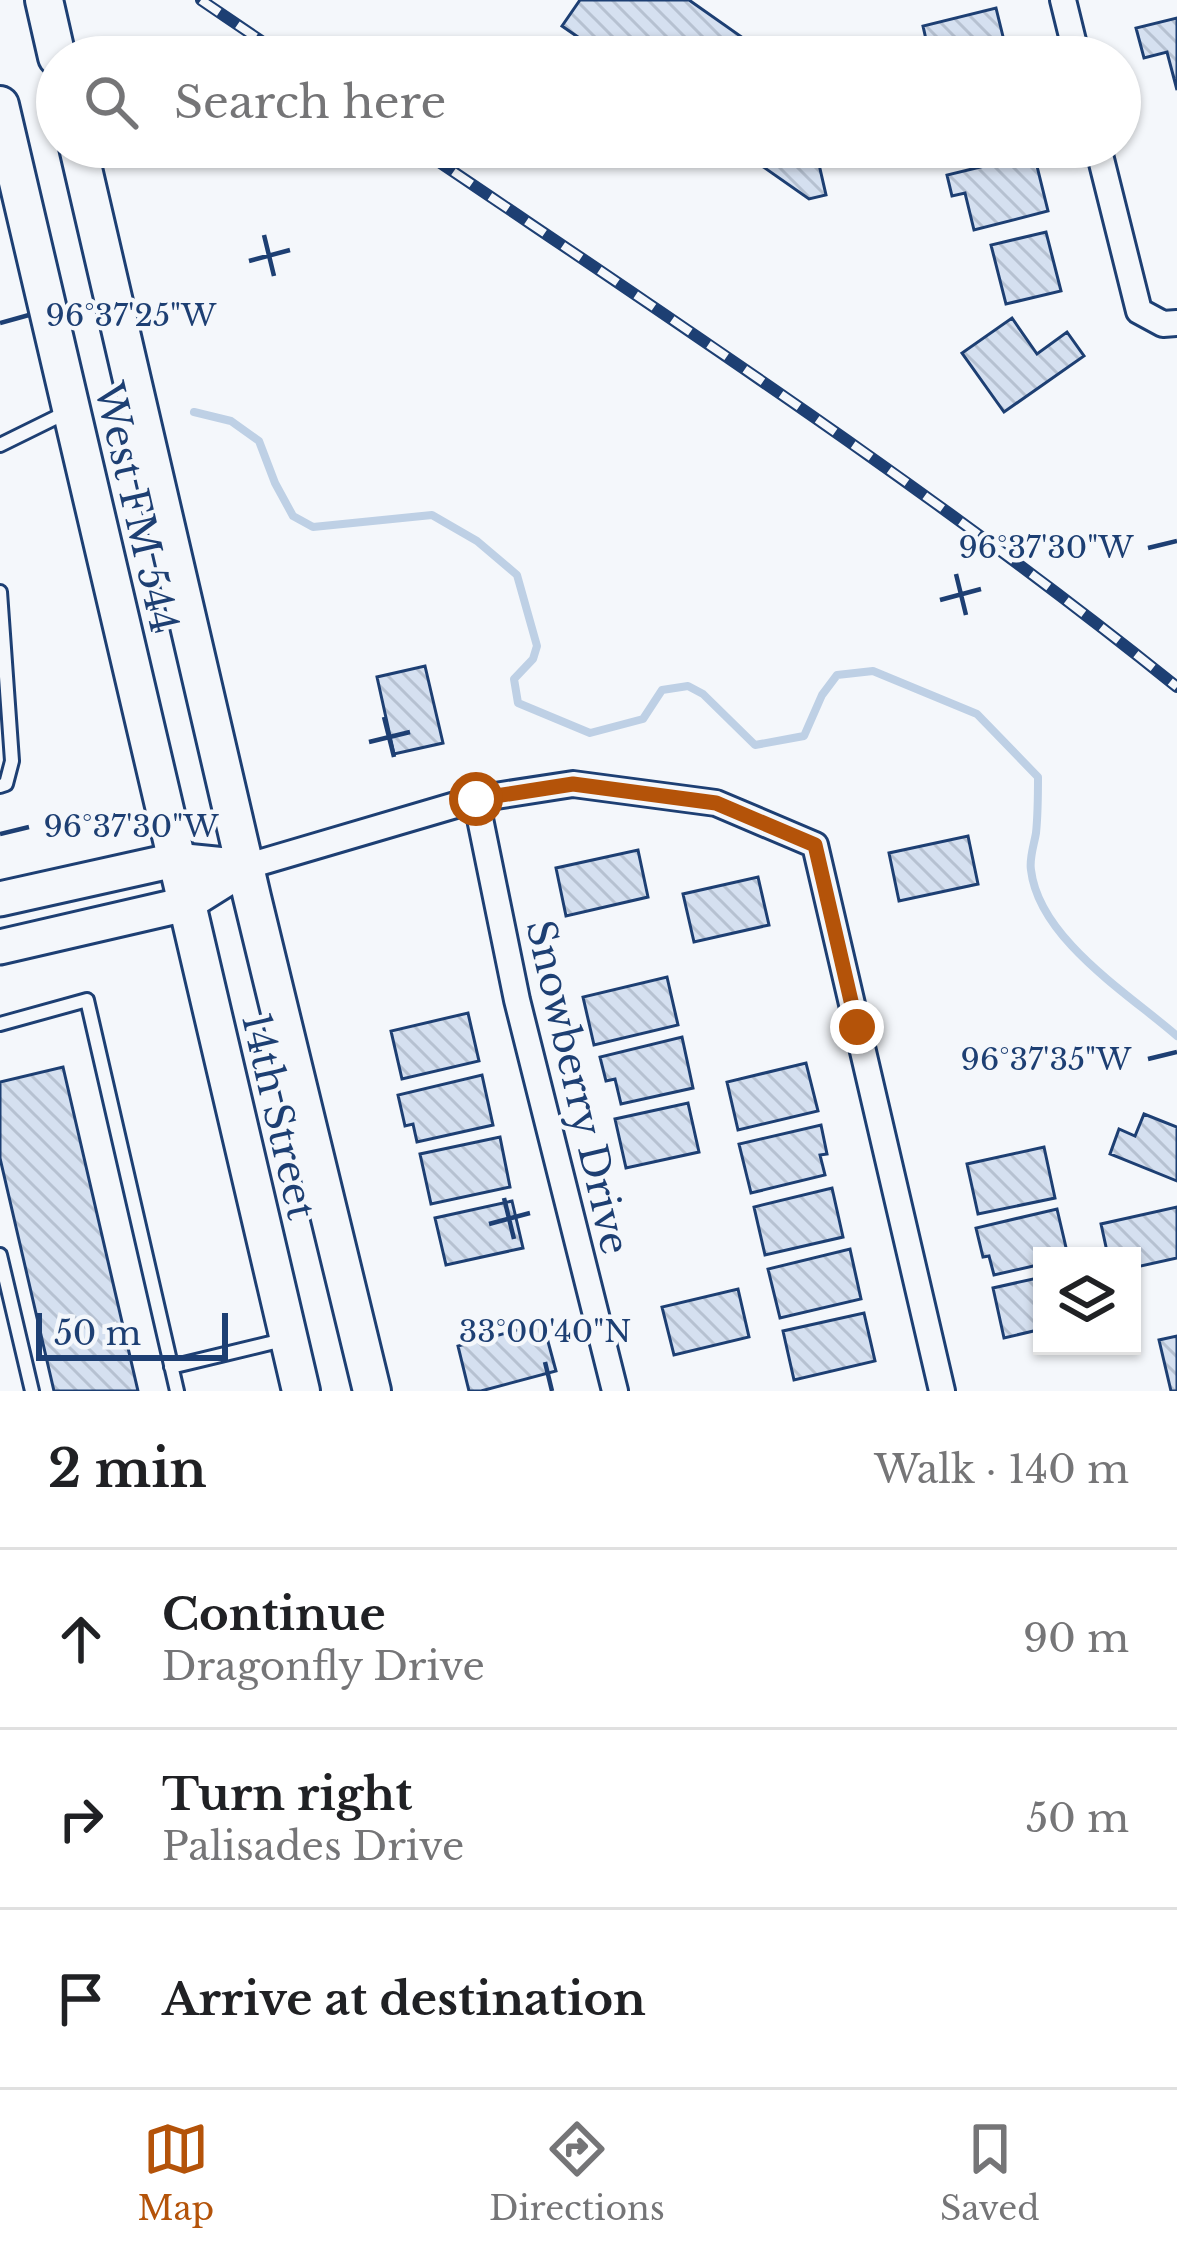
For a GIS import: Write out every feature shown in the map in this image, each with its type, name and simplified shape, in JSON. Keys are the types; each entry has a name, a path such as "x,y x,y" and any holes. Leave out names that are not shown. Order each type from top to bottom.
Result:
{"main road":[{"path":"44,0 53,36"},
{"name":"West FM 544","path":"0,105 175,860"},
{"name":"West FM 544","path":"83,168 245,867"},
{"path":"0,899 175,860 245,867"},
{"name":"14th Street","path":"175,860 301,1391"},
{"path":"0,947 186,904 245,867"},
{"name":"14th Street","path":"245,867 372,1391"}],"street":[{"path":"1064,0 1072,36"},
{"path":"1104,168 1139,311 1163,324 1177,323"},
{"path":"245,867 476,799 573,784 716,803 815,845 941,1391"},
{"name":"Snowberry Drive","path":"476,799 518,1000 615,1391"}],"lane":[{"path":"0,445 71,410"},
{"path":"0,592 12,761 6,784 0,786"},
{"path":"0,1024 87,1000 176,1391"},
{"path":"0,1255 32,1391"},
{"path":"171,1367 289,1339"}],"building":[{"path":"580,0 689,0 740,36 577,36 562,26"},
{"path":"996,8 1003,36 925,36 923,26"},
{"path":"1177,18 1177,90 1167,52 1144,58 1136,28"},
{"path":"765,168 820,168 826,195 809,199"},
{"path":"976,168 1037,168 1048,211 974,230 965,193 952,196 947,175"},
{"path":"1046,232 1061,291 1006,304 991,245"},
{"path":"1012,318 1037,354 1067,332 1084,356 1004,412 962,353"},
{"path":"425,666 443,743 394,754 377,677"},
{"path":"968,836 978,884 899,901 889,853"},
{"path":"638,850 648,897 566,916 556,868"},
{"path":"758,877 769,925 694,942 683,894"},
{"path":"667,977 678,1025 594,1045 583,997"},
{"path":"468,1013 479,1061 402,1079 391,1031"},
{"path":"682,1037 693,1088 621,1104 615,1079 606,1081 600,1057"},
{"path":"806,1063 818,1111 738,1130 727,1082"},
{"path":"63,1067 138,1391 54,1391 0,1158 0,1082"},
{"path":"482,1075 493,1125 417,1142 413,1124 405,1126 398,1095"},
{"path":"688,1103 699,1152 626,1168 615,1119"},
{"path":"1144,1114 1177,1127 1177,1181 1110,1154 1119,1129 1135,1136"},
{"path":"821,1125 827,1154 820,1155 825,1175 751,1193 739,1144"},
{"path":"500,1137 510,1187 431,1204 420,1154"},
{"path":"1044,1147 1055,1198 978,1214 967,1164"},
{"path":"832,1188 843,1237 765,1255 754,1207"},
{"path":"512,1201 523,1248 446,1265 435,1218"},
{"path":"1177,1207 1177,1258 1141,1266 1141,1247 1106,1247 1101,1224"},
{"path":"1057,1209 1066,1247 1033,1247 1033,1266 994,1275 989,1256 983,1257 976,1228"},
{"path":"850,1249 861,1299 780,1318 768,1269"},
{"path":"1033,1279 1033,1331 1004,1338 993,1288"},
{"path":"738,1289 749,1337 674,1355 662,1307"},
{"path":"864,1313 875,1361 794,1380 783,1331"},
{"path":"543,1323 556,1371 469,1391 458,1346"},
{"path":"1177,1336 1177,1391 1171,1391 1159,1340"}],"waterway":[{"path":"194,412 231,421 259,441 293,516 313,527 432,515 477,541 517,575 537,646 533,659 514,679 518,703 590,733 643,719 662,690 688,686 703,694 755,745 804,736 822,695 837,675 873,671 977,714 1038,777 1031,866 1050,919 1089,963 1177,1036"}],"railway":[{"path":"201,0 254,36"},
{"path":"448,168 898,477 1177,687"}],"route":[{"path":"476,799 573,784 716,803 815,845 857,1027"}]}
